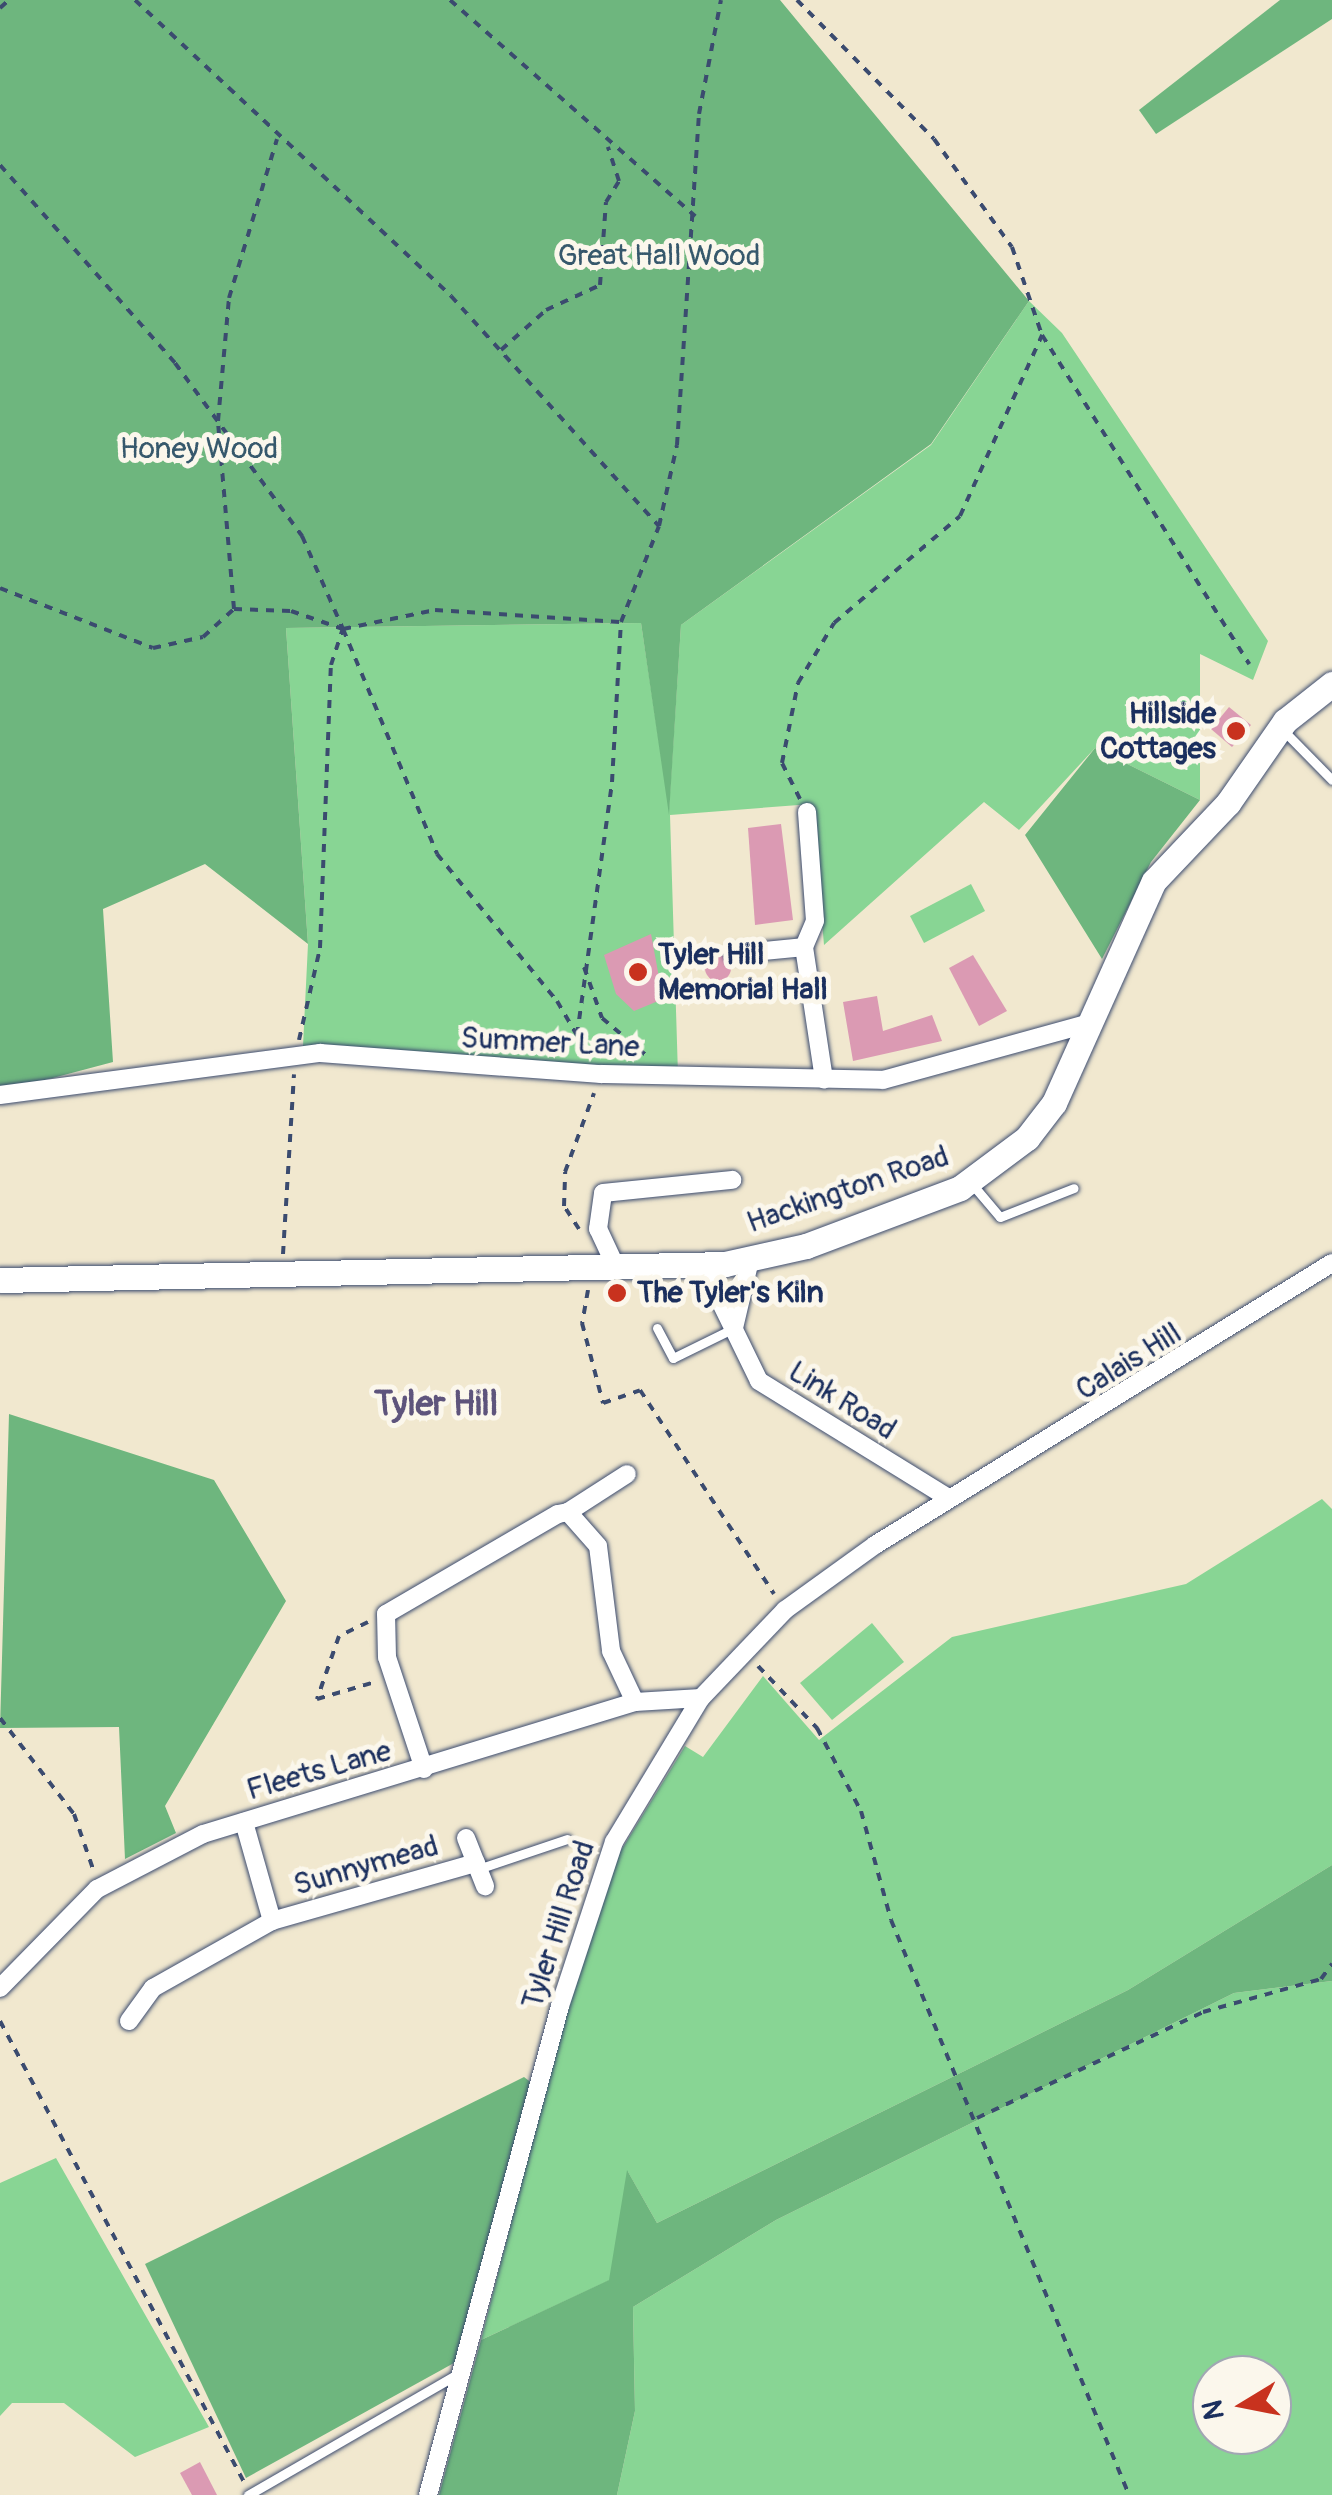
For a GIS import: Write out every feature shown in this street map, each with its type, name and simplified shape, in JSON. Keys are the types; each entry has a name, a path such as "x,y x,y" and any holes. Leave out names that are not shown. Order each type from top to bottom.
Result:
{"street":[{"name":"Hackington Road","path":"0,1280 750,1260 970,1182 1028,1138 1093,1022 1154,881 1228,803 1282,724 1332,684"},
{"path":"807,812 815,921 804,947 824,1078"},
{"path":"733,954 804,947"},
{"name":"Summer Lane","path":"0,1095 296,1054 600,1074 901,1076 1093,1022"},
{"path":"616,1265 598,1229 603,1193 732,1180"},
{"path":"734,1328 750,1260"},
{"name":"Calais Hill","path":"947,1497 1074,1428 1332,1262"},
{"name":"Link Road","path":"702,1264 759,1380 786,1403 947,1497"},
{"path":"424,1769 393,1676 386,1614 522,1528 568,1512 627,1474"},
{"name":"Tyler Hill Road","path":"428,2495 458,2374 614,1842 701,1698 742,1650 785,1610 947,1497"},
{"path":"568,1512 598,1546 611,1651 635,1702"},
{"name":"Fleets Lane","path":"0,1988 98,1889 148,1857 244,1822 635,1702 701,1698"},
{"name":"Sunnymead","path":"244,1822 272,1922"},
{"name":"Sunnymead","path":"129,2021 152,1988 272,1922 480,1873 466,1838"}],"lane":[{"path":"1282,724 1332,780"},
{"path":"970,1182 1000,1217 1074,1188"},
{"path":"658,1328 673,1358 734,1328"},
{"path":"480,1873 567,1840"},
{"path":"249,2494 458,2374"}],"path":[{"path":"0,8 9,0"},
{"path":"135,0 277,139 383,228 501,350 659,526"},
{"path":"450,0 608,147 695,216"},
{"path":"0,164 218,421 302,536 437,854 577,1036 583,965 612,782 621,622 659,526 677,445 700,114 720,0"},
{"path":"797,0 934,140 1012,247 1042,334 1249,664"},
{"path":"234,609 218,421 230,298 277,139"},
{"path":"501,350 546,310 600,284 606,202 620,180 608,147"},
{"path":"807,812 782,763 798,683 834,622 960,516 1042,334"},
{"path":"0,588 153,648 204,637 234,609 291,611 342,629 435,610 621,622"},
{"path":"282,1273 296,1054 320,948 331,665 342,629"},
{"path":"583,965 602,1018 668,1074"},
{"path":"586,1239 564,1206 565,1172 600,1074"},
{"path":"590,1279 582,1323 603,1403 640,1390 785,1610"},
{"path":"386,1614 338,1636 317,1699 393,1676"},
{"path":"742,1650 817,1728 861,1810 891,1920 977,2118 1129,2495"},
{"path":"0,1718 74,1814 98,1889"},
{"path":"977,2118 1204,2012 1321,1979 1332,1964"},
{"path":"0,2021 249,2494"}],"green space":[{"path":"0,0 780,0 1029,301 931,444 681,625 669,815 641,623 286,628 308,944 205,864 103,909 113,1062 0,1092"},
{"path":"1280,0 1332,0 1332,19 1156,134 1139,110"},
{"path":"1029,301 1062,333 1268,641 1253,680 1200,654 1200,800 1095,748 1019,830 984,802 824,945 812,804 670,815 678,1075 303,1046 308,944 286,628 641,623 669,808 681,625 931,445"},
{"path":"1095,748 1200,800 1151,862 1102,959 1025,835"},
{"path":"971,884 985,911 924,943 910,916"},
{"path":"9,1414 214,1480 286,1601 165,1806 176,1833 125,1859 119,1727 0,1728"},
{"path":"1322,1499 1332,1509 1332,1865 1128,1990 657,2223 628,2172 610,2280 481,2340 566,2008 620,1852 685,1746 703,1757 763,1676 819,1740 952,1637 1186,1584"},
{"path":"872,1623 904,1662 832,1720 800,1683"},
{"path":"1332,1865 1332,1981 1234,1993 776,2220 633,2307 635,2411 617,2495 439,2495 481,2340 609,2280 627,2170 657,2223 1128,1990"},
{"path":"1332,1981 1332,2495 617,2495 635,2411 633,2307 776,2220 1234,1993"},
{"path":"524,2077 537,2087 463,2358 246,2478 145,2264"},
{"path":"56,2158 209,2427 135,2457 64,2403 12,2403 0,2416 0,2183"}],"building":[{"path":"1229,707 1251,725 1232,747 1211,729"},
{"path":"781,824 793,920 755,925 748,828"},
{"name":"Tyler Hill Memorial Hall","path":"651,934 663,999 634,1011 616,994 604,955"},
{"path":"718,955 727,959 731,968 727,977 718,981 709,977 705,968 709,959"},
{"path":"973,955 1007,1011 979,1026 949,968"},
{"path":"877,996 883,1031 932,1015 942,1041 853,1061 843,1002"},
{"path":"200,2462 217,2495 192,2495 180,2473"}],"place":[{"name":"Hillside Cottages","path":"1236,731"},
{"name":"Tyler Hill Memorial Hall","path":"638,972"},
{"name":"The Tyler's Kiln","path":"617,1293"}],"district":[{"name":"Tyler Hill","path":"436,1404"}],"park label":[{"name":"Great Hall Wood","path":"659,256"},
{"name":"Honey Wood","path":"199,449"}]}
